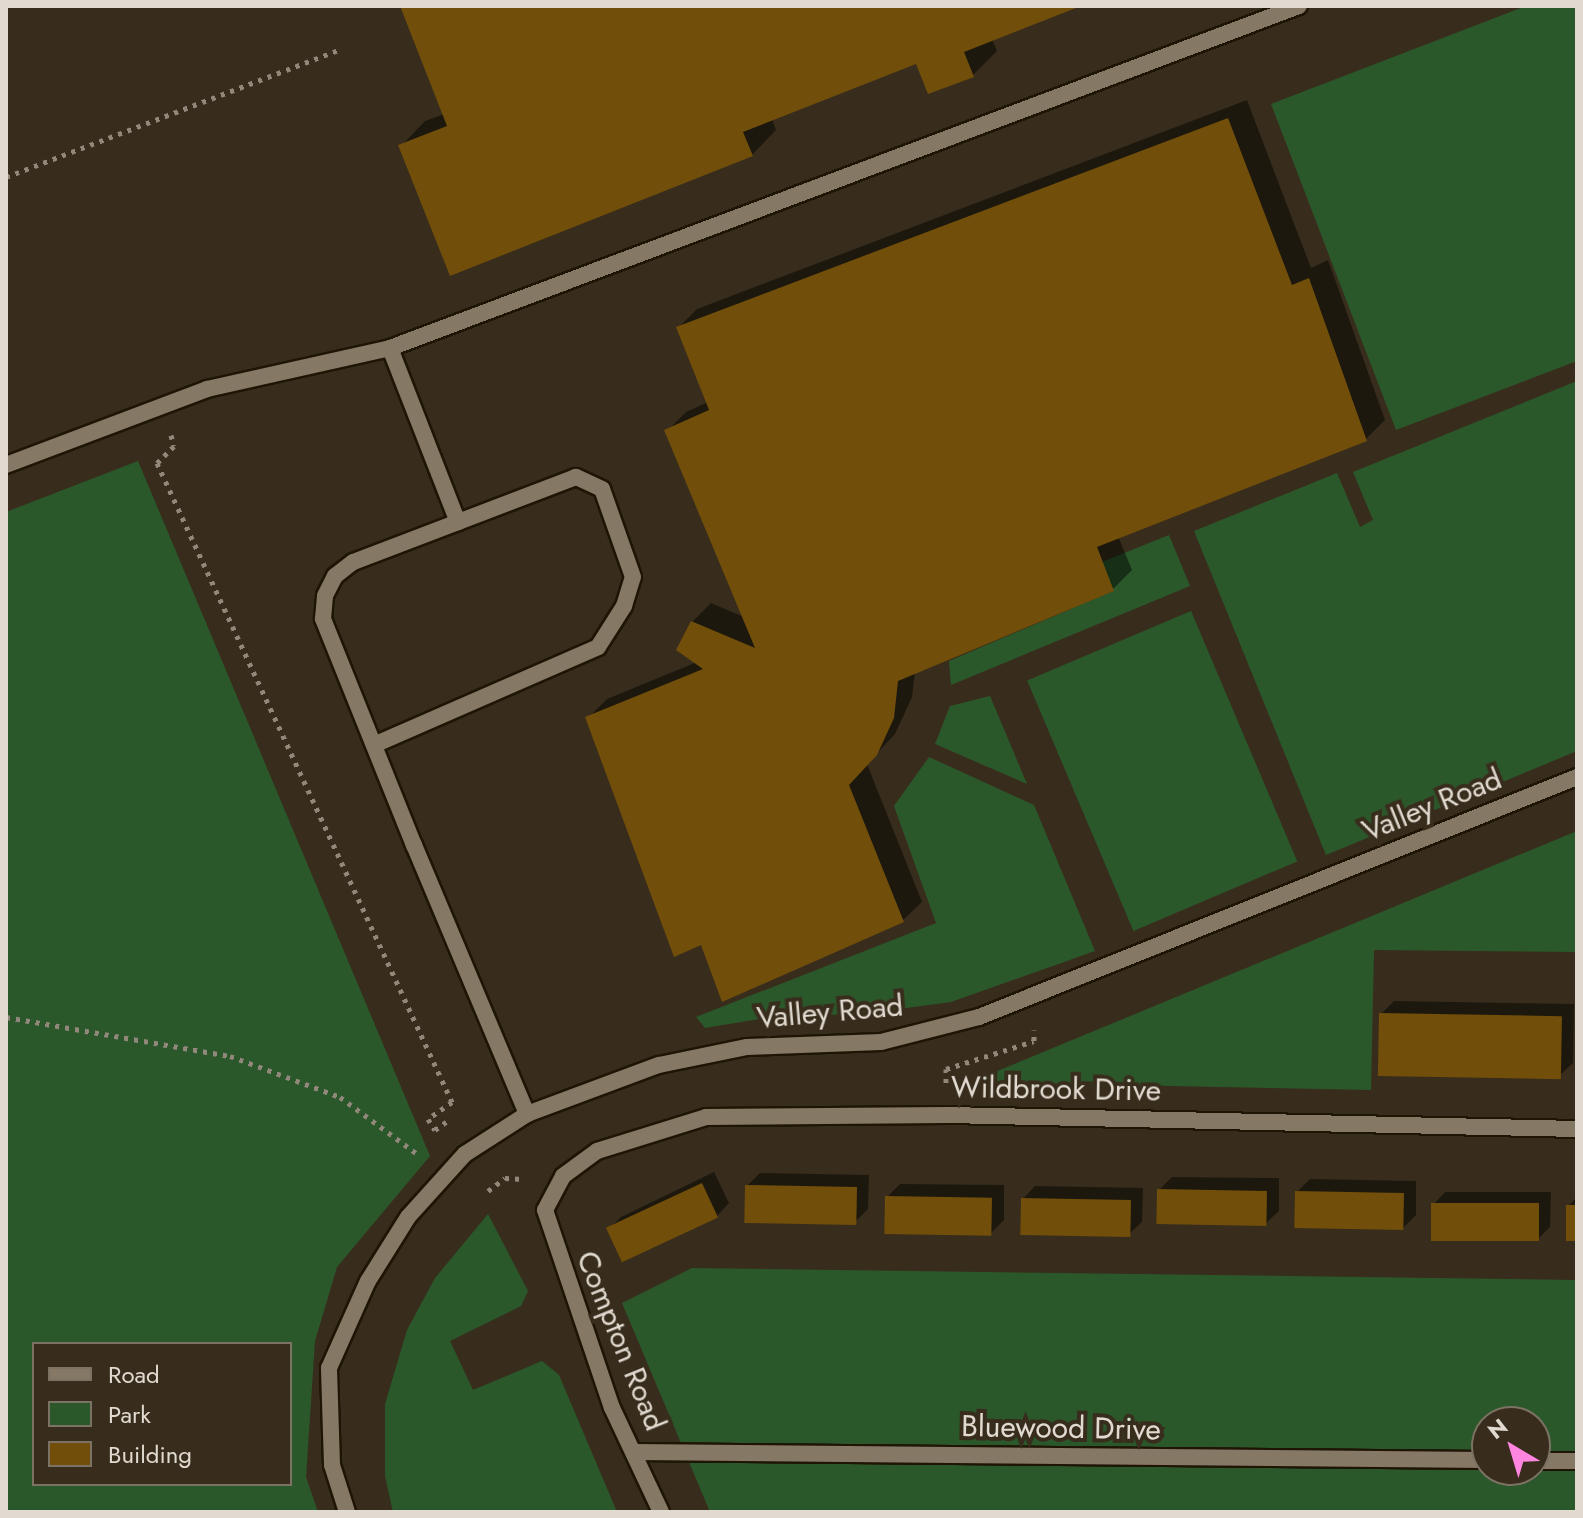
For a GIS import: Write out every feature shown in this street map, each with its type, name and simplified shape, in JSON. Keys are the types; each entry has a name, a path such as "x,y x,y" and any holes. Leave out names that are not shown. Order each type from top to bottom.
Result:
{"street":[{"path":"6,465 207,389 390,348 1299,6"},
{"path":"390,348 458,522"},
{"path":"374,745 587,656 604,641 624,606 633,577 630,559 602,489 589,480 576,477 353,562 335,576 325,596 323,619 374,745 527,1114"},
{"name":"Valley Road","path":"347,1512 332,1465 329,1368 368,1281 408,1217 443,1173 527,1114 659,1065 747,1047 881,1042 979,1017 1577,777"},
{"name":"Wildbrook Drive","path":"555,1189 571,1169 597,1151 706,1117 947,1115 1577,1129"},
{"name":"Compton Road","path":"555,1189 545,1210 552,1239 612,1408 661,1512"},
{"name":"Bluewood Drive","path":"635,1452 1471,1460"},
{"path":"1551,1461 1577,1461"}],"path":[{"path":"6,177 339,50"},
{"path":"161,406 174,446 157,463 452,1102 428,1119 435,1130 446,1122"},
{"path":"947,1115 946,1069 1034,1041 1029,997"},
{"path":"6,1017 230,1056 340,1097 443,1173"}],"green space":[{"path":"1526,6 1577,6 1577,361 1396,430 1271,104"},
{"path":"1577,381 1577,751 1326,855 1194,531 1337,473 1360,527 1373,520 1353,472"},
{"path":"138,461 430,1156 337,1267 315,1341 306,1477 318,1512 6,1512 6,512"},
{"path":"1169,535 1190,586 951,685 949,661 1113,591 1102,562"},
{"path":"1191,611 1297,861 1133,931 1027,681"},
{"path":"990,696 1027,784 935,744 950,706"},
{"path":"929,757 1034,805 1095,951 951,1002 862,1014 778,1016 705,1028 696,1017 936,923 894,806"},
{"path":"1577,831 1577,952 1374,950 1371,1090 971,1082"},
{"path":"488,1214 528,1291 521,1306 450,1341 473,1390 542,1361 559,1375 617,1512 393,1512 385,1476 385,1404 407,1330 435,1278"},
{"path":"692,1268 1577,1280 1577,1512 710,1512 622,1303"}],"building":[{"path":"400,6 1081,6 964,52 974,77 928,94 916,64 743,132 753,156 450,276 398,145 447,126"},
{"path":"1228,118 1292,285 1309,278 1367,441 1097,547 1114,591 898,681 894,718 877,755 849,785 904,922 722,1002 701,945 674,957 585,717 703,669 676,650 691,621 755,648 664,430 709,410 676,327"},
{"path":"1379,1013 1562,1016 1561,1079 1378,1076"},
{"path":"702,1183 718,1217 622,1262 606,1228"},
{"path":"745,1185 857,1187 856,1225 744,1223"},
{"path":"1157,1189 1267,1191 1266,1226 1156,1224"},
{"path":"1295,1191 1404,1193 1403,1230 1294,1228"},
{"path":"885,1196 992,1198 991,1236 884,1234"},
{"path":"1021,1198 1131,1200 1130,1237 1020,1235"},
{"path":"1431,1203 1539,1203 1539,1241 1431,1241"},
{"path":"1566,1205 1577,1205 1577,1241 1566,1241"}]}
